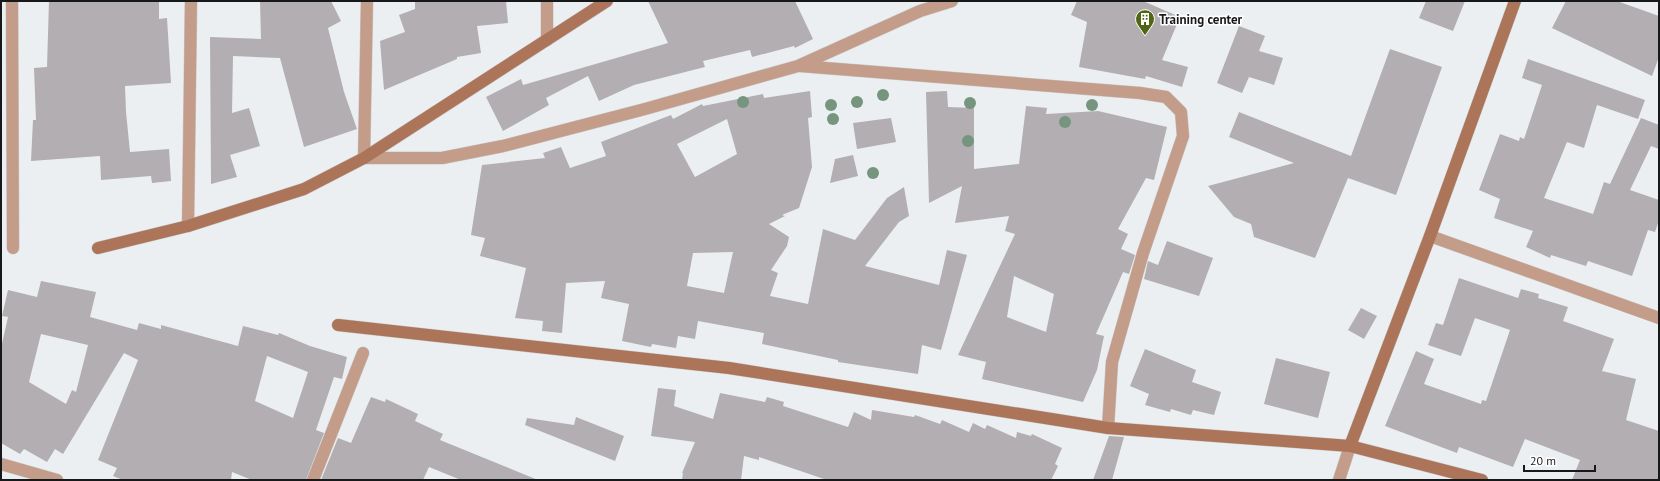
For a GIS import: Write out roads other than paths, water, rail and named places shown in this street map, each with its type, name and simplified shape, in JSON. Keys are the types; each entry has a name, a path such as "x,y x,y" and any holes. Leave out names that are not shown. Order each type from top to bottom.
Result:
{"street":[{"path":"12,1 12,248"},
{"path":"188,226 191,1"},
{"path":"364,158 367,1"},
{"path":"547,1 547,40"},
{"path":"98,248 188,226 304,189 364,158 607,1"},
{"path":"364,158 442,158 503,146 645,109 798,66 920,11 952,1"},
{"path":"1338,480 1430,236 1515,1"},
{"path":"798,66 1140,93 1166,97 1181,112 1182,136 1143,253 1112,362 1108,428"},
{"path":"1430,236 1659,318"},
{"path":"338,325 729,368 1108,428 1350,446 1482,480"},
{"path":"313,480 363,353"},
{"path":"1,464 56,480"}],"place":[{"name":"Training center","path":"1145,36"}]}
